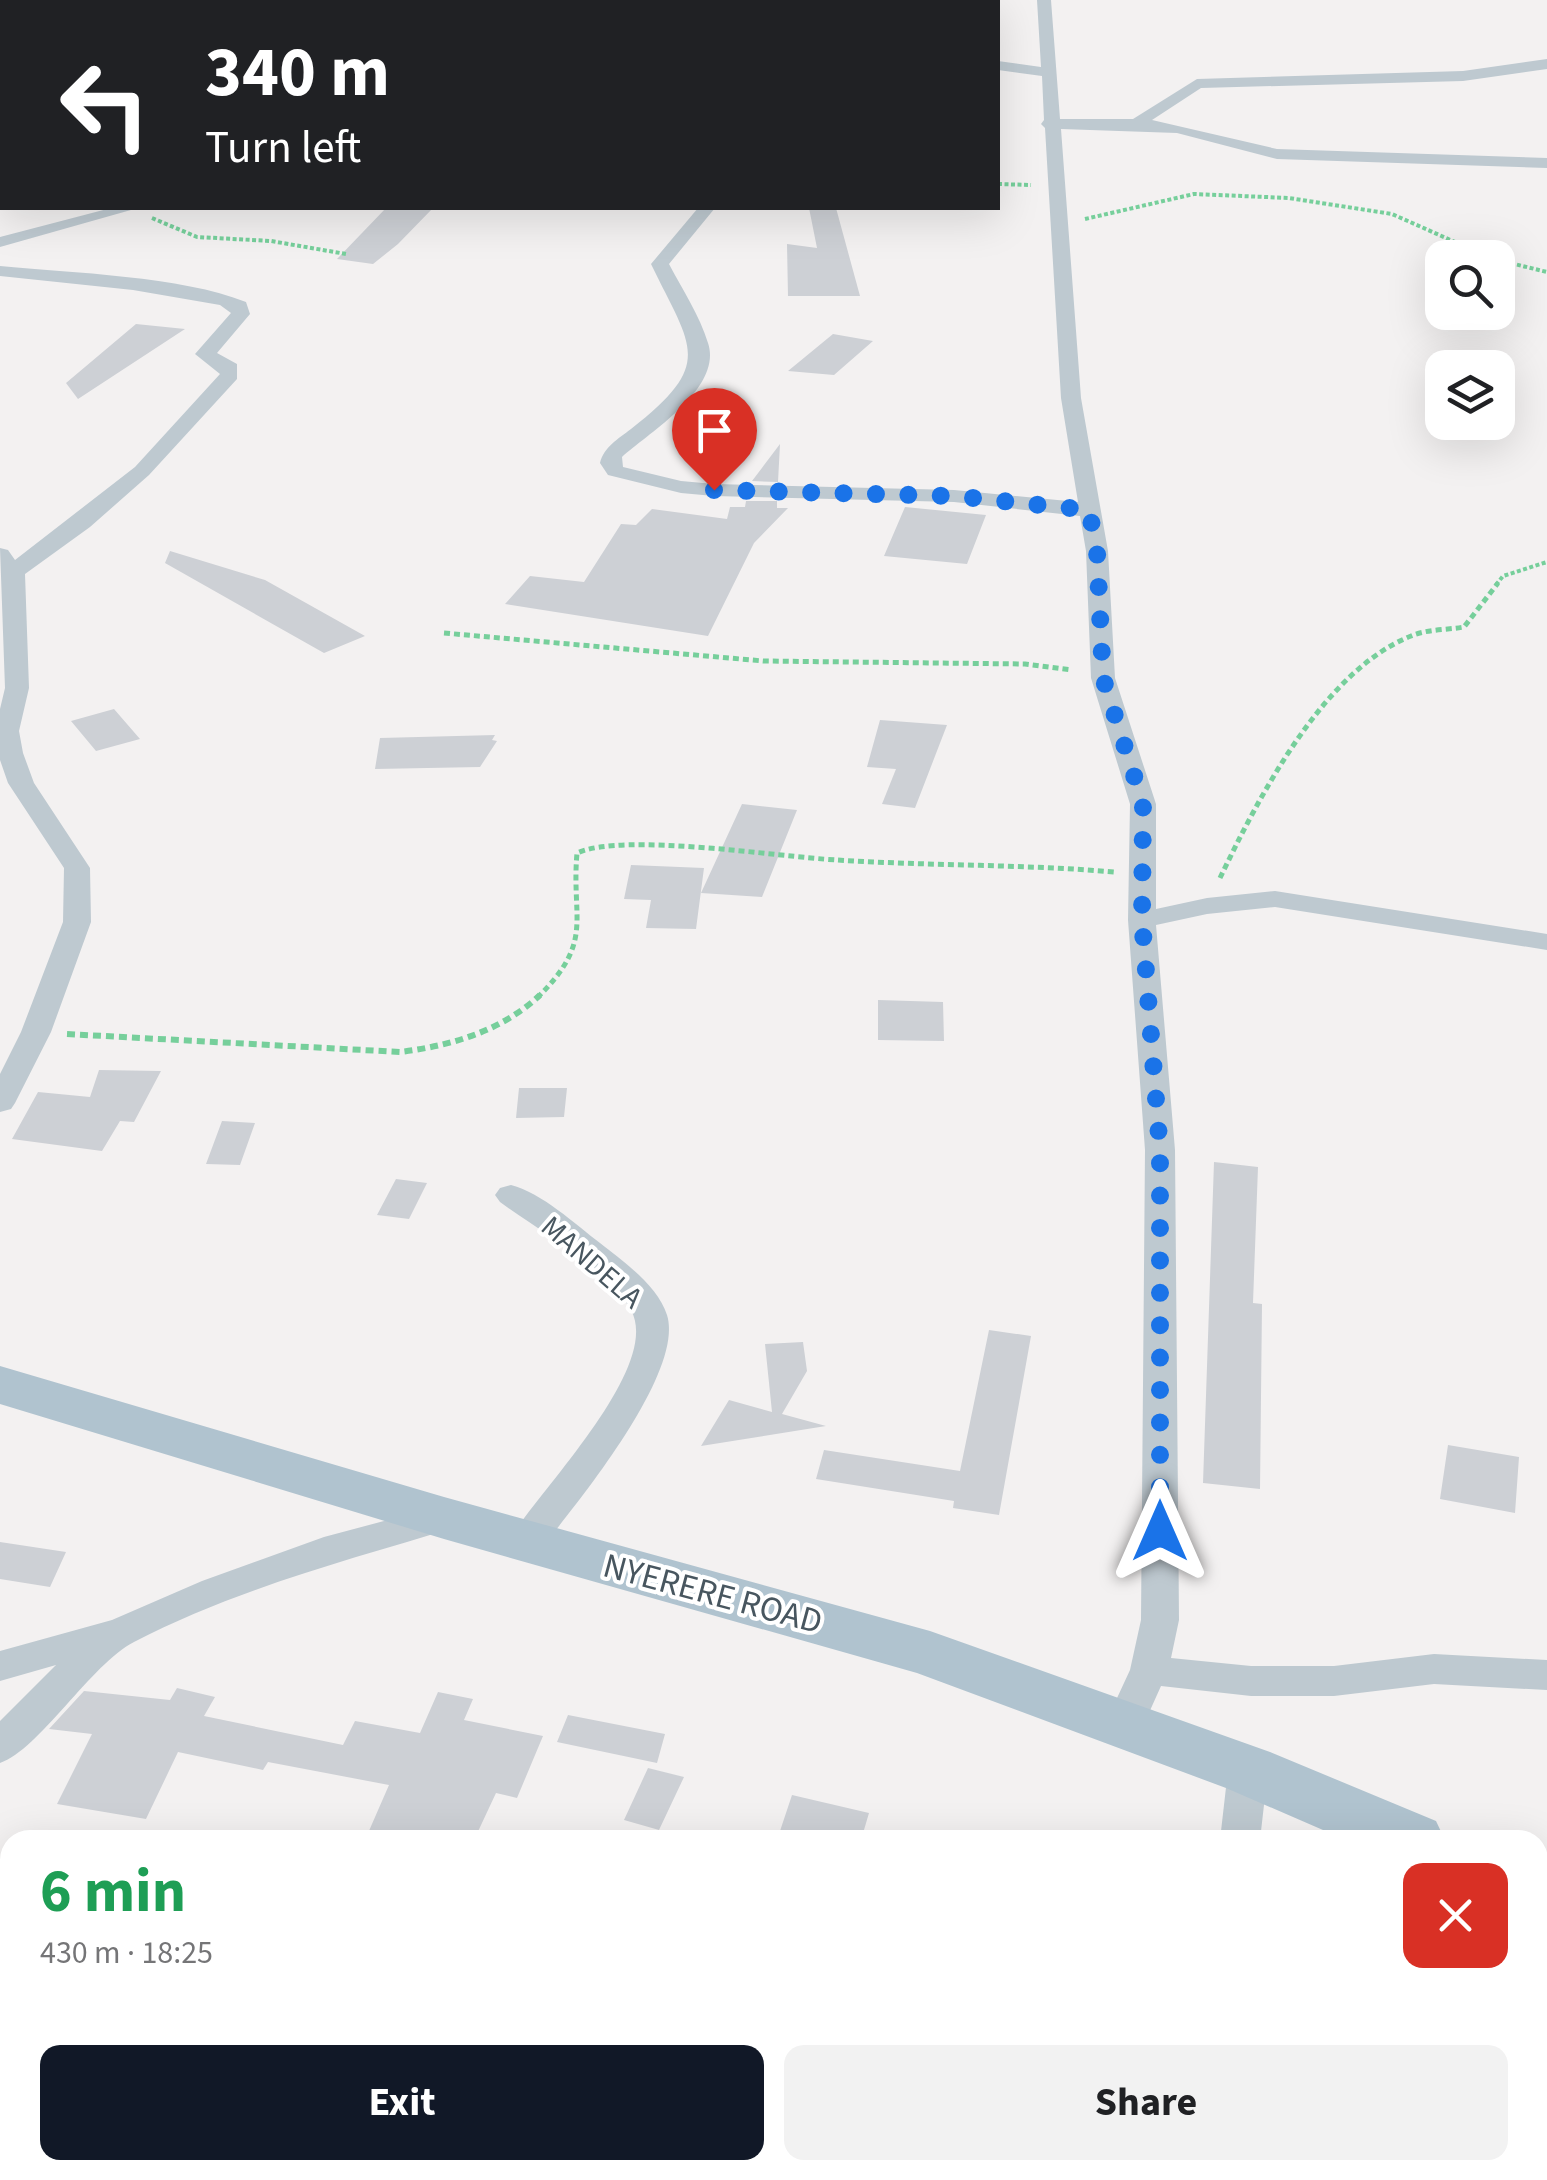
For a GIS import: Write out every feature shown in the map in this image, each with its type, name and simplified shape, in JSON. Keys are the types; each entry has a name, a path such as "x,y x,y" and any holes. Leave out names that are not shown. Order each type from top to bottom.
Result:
{"main road":[{"name":"NYERERE ROAD","path":"0,1384 526,1542 730,1595 930,1654 1248,1770 1389,1830"}],"street":[{"path":"1044,0 1049,124 1071,398 1097,551 1103,678 1143,804 1142,920 1160,1150 1160,1620 1148,1670 1125,1724"},
{"path":"1136,124 1198,84 1463,76 1547,64"},
{"path":"1000,66 1049,72"},
{"path":"1049,124 1178,128 1277,154 1547,163"},
{"path":"0,242 121,210"},
{"path":"706,210 660,264 700,345 698,375 683,394 612,455 610,463 616,471 682,487 714,490 954,496 1089,510"},
{"path":"0,271 132,285 224,300 239,306 241,314 205,354 230,368 230,375 142,471 82,522 7,564 17,688 7,731 10,753 21,783 77,868 77,922 36,1032 0,1103"},
{"path":"1142,920 1246,900 1304,901 1547,942"},
{"name":"MANDELA","path":"511,1195 628,1285 652,1316 654,1336 622,1413 583,1474 526,1542"},
{"path":"0,1666 122,1631 215,1591 338,1547 444,1518"},
{"path":"0,1747 58,1684 122,1631"},
{"path":"1148,1670 1251,1681 1334,1681 1434,1669 1547,1675"},
{"path":"1241,1830 1248,1770"}],"path":[{"path":"1060,224 1194,194 1290,198 1392,214 1450,240"},
{"path":"134,210 197,237 271,241 346,254"},
{"path":"1515,264 1547,272"},
{"path":"1207,906 1241,832 1284,763 1348,680 1409,636 1464,626 1503,576 1547,562"},
{"path":"444,633 819,664 1025,664 1103,678"},
{"path":"36,1032 400,1052 449,1045 490,1030 520,1011 561,973 580,926 574,872 577,853 590,847 671,846 818,859 1059,866 1144,876"}],"building":[{"path":"384,210 431,210 373,264 337,259"},
{"path":"809,210 837,210 860,296 788,296 787,244 817,248"},
{"path":"136,324 185,329 78,399 66,383"},
{"path":"833,334 873,341 834,375 788,371"},
{"path":"780,444 778,482 752,481"},
{"path":"746,501 777,501 777,508 788,508 754,543 708,636 505,604 530,576 584,582 621,524 636,525 652,509 727,519 730,507 745,507"},
{"path":"905,507 986,515 967,564 884,556"},
{"path":"170,551 265,580 365,636 324,653 165,563"},
{"path":"114,709 140,739 96,751 71,721"},
{"path":"880,720 947,725 915,808 882,804 896,769 867,767"},
{"path":"495,735 492,740 497,741 480,767 375,769 380,738"},
{"path":"742,804 797,810 762,897 701,893"},
{"path":"631,865 704,868 696,929 646,928 651,900 624,899"},
{"path":"878,1000 943,1002 944,1041 878,1040"},
{"path":"99,1070 161,1071 134,1122 120,1121 102,1151 12,1139 38,1092 90,1097"},
{"path":"519,1088 567,1088 564,1117 516,1118"},
{"path":"222,1121 255,1123 240,1165 206,1164"},
{"path":"1214,1162 1258,1167 1253,1303 1262,1304 1260,1489 1203,1483"},
{"path":"396,1179 427,1183 409,1219 377,1215"},
{"path":"989,1330 1031,1336 999,1515 953,1508 954,1501 816,1479 824,1450 960,1471"},
{"path":"803,1342 807,1371 782,1414 826,1426 701,1446 729,1400 772,1412 765,1344"},
{"path":"1448,1445 1519,1457 1515,1513 1440,1499"},
{"path":"0,1542 66,1552 50,1587 0,1579"},
{"path":"177,1688 215,1697 204,1716 343,1745 355,1721 420,1733 438,1692 473,1699 464,1720 543,1736 517,1798 496,1793 479,1830 369,1830 389,1785 268,1762 263,1770 178,1752 146,1819 57,1804 92,1734 49,1729 84,1691 170,1700"},
{"path":"568,1715 665,1734 657,1763 557,1742"},
{"path":"648,1768 684,1777 659,1830 624,1820"},
{"path":"792,1795 869,1813 864,1830 780,1830"}],"route":[{"path":"714,490 954,496 1089,510 1097,551 1103,678 1143,804 1142,920 1160,1150 1160,1531"}]}
